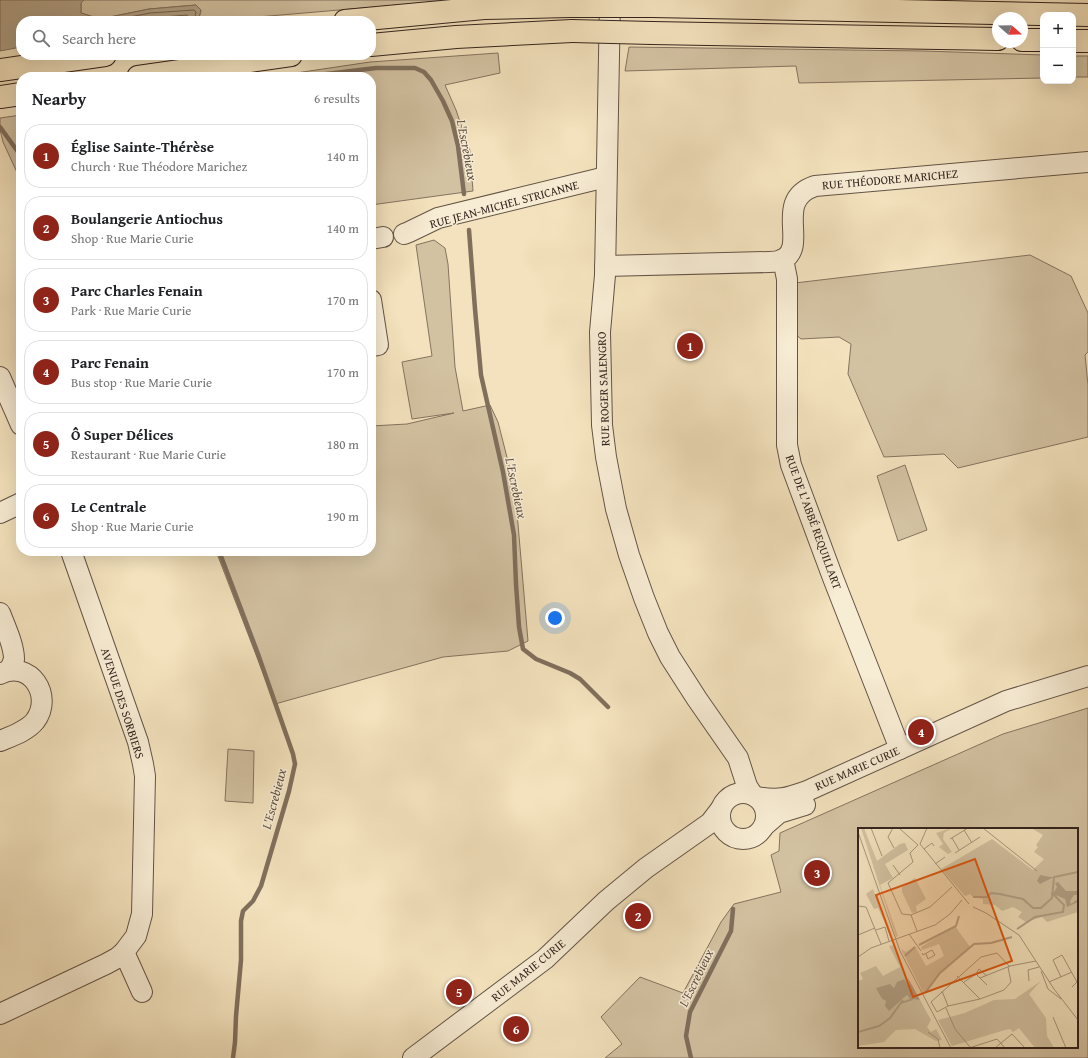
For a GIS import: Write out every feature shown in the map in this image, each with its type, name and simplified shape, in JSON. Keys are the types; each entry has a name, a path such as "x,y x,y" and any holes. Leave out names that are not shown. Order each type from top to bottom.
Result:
{"highway":[{"path":"376,18 484,8 570,6 652,6 1088,15"},
{"path":"376,45 470,36 572,31 992,39"},
{"path":"1028,40 1040,40"},
{"path":"1076,41 1088,41"},
{"path":"0,70 70,60"},
{"path":"173,72 257,60"},
{"path":"0,97 16,95"}],"street":[{"name":"RUE ROGER SALENGRO","path":"610,0 605,266 600,332 602,425 609,471 624,540 633,569 665,646 670,657 740,762 746,786 754,795"},
{"name":"RUE THÉODORE MARICHEZ","path":"783,260 788,256 793,244 794,206 800,193 807,188 825,185 1088,162"},
{"name":"RUE JEAN-MICHEL STRICANNE","path":"404,234 438,218 606,178"},
{"path":"605,266 769,262 783,260"},
{"name":"RUE DE L'ABBÉ REQUILLART","path":"783,260 787,279 787,444 791,465 833,578 900,749"},
{"path":"376,332 378,345 376,345"},
{"path":"0,377 16,414"},
{"path":"0,513 16,505"},
{"name":"AVENUE DES SORBIERS","path":"0,1014 117,958 124,952 136,936 142,914 145,776 143,764 138,742 73,556"},
{"path":"0,613 10,640 14,658 13,665 4,672"},
{"path":"0,741 25,730 31,725 40,713 42,700 39,685 34,679 17,670 4,672"},
{"name":"RUE MARIE CURIE","path":"754,795 776,799 787,798 1006,701 1088,676"},
{"name":"RUE MARIE CURIE","path":"764,826 776,815 782,812 799,808 811,803 1013,713 1088,689"},
{"name":"RUE ROGER SALENGRO","path":"724,804 732,789 735,776 735,760 732,750"},
{"path":"739,792 754,795 762,802 766,812 767,819 764,826 758,834 748,838 740,839 729,834 722,825 720,818 724,804 733,794 739,792"},
{"name":"RUE MARIE CURIE","path":"413,1058 545,959 606,901 646,868 710,823 724,804"},
{"name":"RUE MARIE CURIE","path":"685,842 707,834 729,834"},
{"name":"RUE MARIE CURIE","path":"434,1058 554,968 608,911 638,875"},
{"path":"124,952 142,992"}],"shaded area":[{"path":"84,0 456,0 269,16 200,16 201,11 196,5 149,9 115,16 90,16 81,13 81,3"},
{"path":"629,47 924,51 1040,55 1040,78 799,83 796,66 625,71"},
{"path":"498,53 500,73 445,85 456,110 470,151 473,191 376,204 376,72 303,72 370,62"},
{"path":"1076,56 1088,56 1088,77 1076,77"},
{"path":"16,116 16,170 3,142 0,130 0,118"},
{"path":"434,240 445,248 448,264 455,367 463,411 490,405 498,422 515,489 528,641 508,651 443,657 275,704 218,556 376,556 376,426 407,424 454,413 412,419 402,362 432,356 416,245"},
{"path":"1030,255 1071,276 1088,313 1088,352 1085,355 1088,385 1088,437 958,468 944,454 884,457 848,374 851,344 839,337 801,339 793,332 795,283"},
{"path":"905,465 927,530 898,541 877,476"},
{"path":"1088,708 1088,1058 605,1058 622,1044 601,1017 640,977 683,993 721,922 734,904 781,892 771,855 779,851 780,833 1003,734"},
{"path":"228,749 254,751 253,803 225,801"}],"water":[{"path":"0,0 84,0 81,3 81,13 90,16 16,16 16,48 0,51"},
{"path":"196,5 201,10 199,16 115,16 149,9"}],"waterway":[{"name":"L'Escrebieux","path":"343,72 376,68 415,68 424,72 431,80 452,121 458,146 464,194"},
{"name":"L'Escrebieux","path":"0,127 16,149"},
{"name":"L'Escrebieux","path":"469,230 481,375 503,472 514,535 519,627 523,649 536,659 570,673 580,679 608,707"},
{"name":"L'Escrebieux","path":"221,556 258,654 293,754 295,764 289,791 261,886 253,901 243,911 241,921 241,960 233,1058"},
{"name":"L'Escrebieux","path":"691,1058 686,1036 690,1012 731,931 733,909"}],"place":[{"name":"Église Sainte-Thérèse","path":"690,346"},
{"name":"Parc Fenain","path":"921,732"},
{"name":"Parc Charles Fenain","path":"817,873"},
{"name":"Boulangerie Antiochus","path":"638,916"},
{"name":"Ô Super Délices","path":"459,992"},
{"name":"Le Centrale","path":"516,1029"}]}
